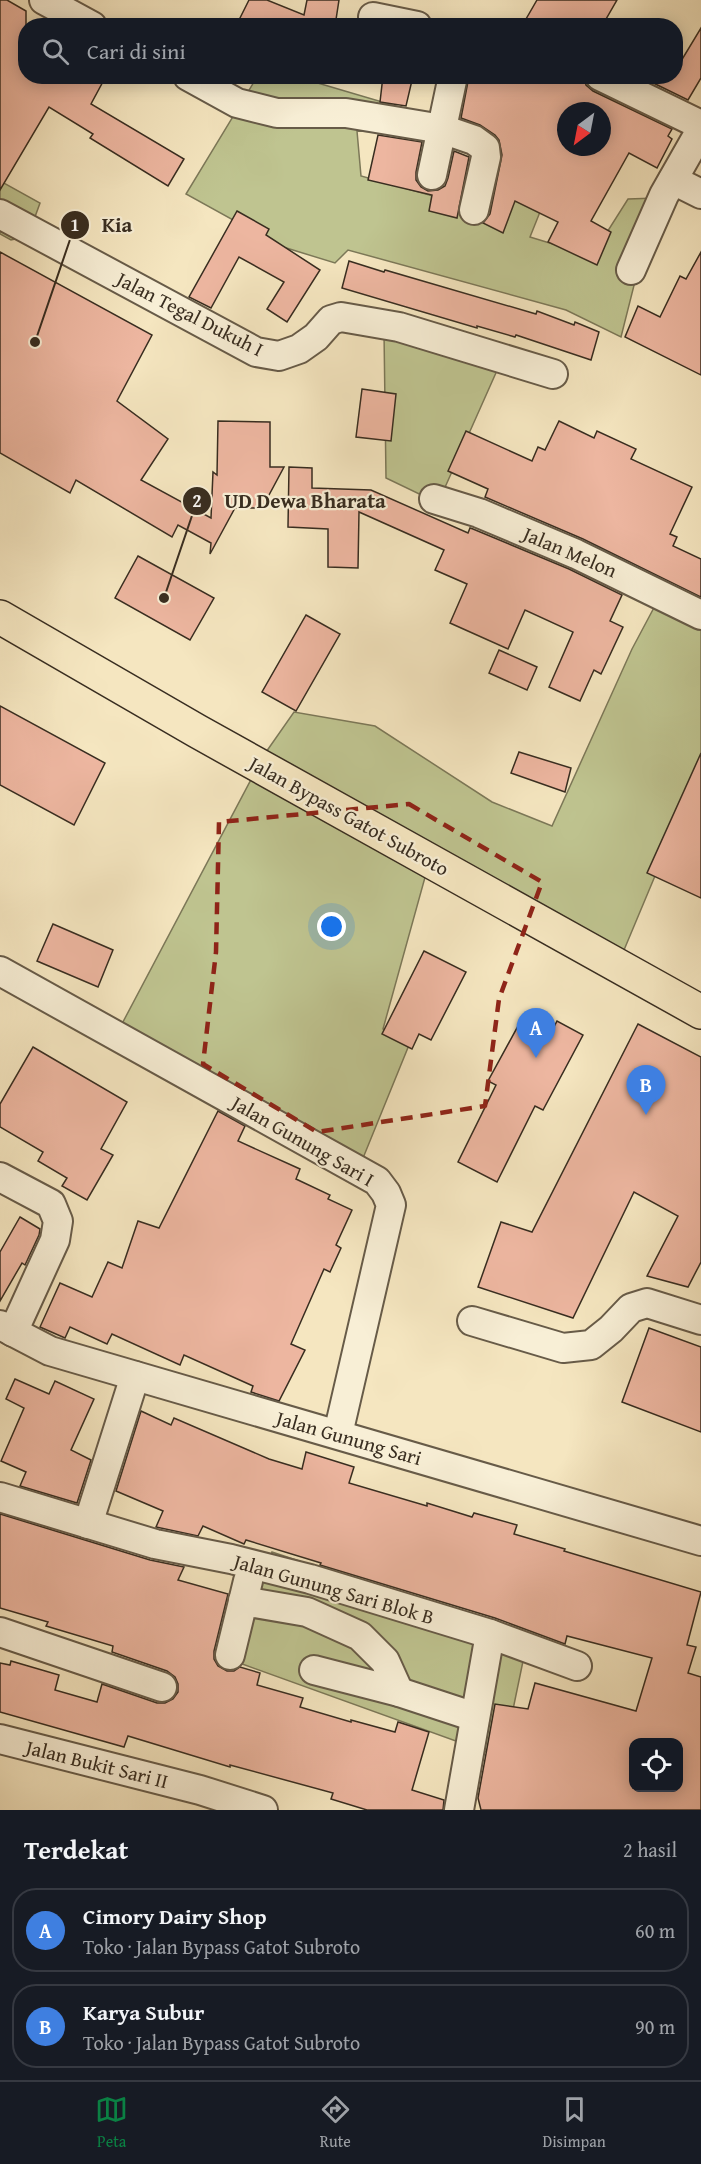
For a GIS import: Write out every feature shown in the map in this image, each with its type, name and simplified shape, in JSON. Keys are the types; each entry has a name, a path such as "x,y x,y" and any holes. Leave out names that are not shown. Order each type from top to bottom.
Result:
{"main road":[{"name":"Jalan Bypass Gatot Subroto","path":"0,617 218,742 701,1012"}],"street":[{"path":"44,0 77,18"},
{"path":"373,17 378,18"},
{"path":"203,84 237,103 277,113 346,113 442,129 474,140 485,148 486,157 474,210"},
{"path":"432,175 451,84"},
{"path":"616,84 701,125"},
{"path":"632,270 660,204 701,130"},
{"path":"673,180 701,194"},
{"name":"Jalan Tegal Dukuh I","path":"0,214 256,352 279,356 299,349 316,337 331,320 340,317 399,327 553,374"},
{"name":"Jalan Melon","path":"434,499 479,513 567,550 701,615"},
{"name":"Jalan Gunung Sari I","path":"0,971 377,1181 386,1193 391,1205 338,1434"},
{"path":"0,1177 51,1204 58,1221 55,1240 6,1329"},
{"path":"472,1322 563,1348 591,1345 611,1329 631,1308 647,1303 701,1320"},
{"name":"Jalan Gunung Sari","path":"6,1329 50,1351 701,1541"},
{"path":"88,1524 135,1376"},
{"name":"Jalan Gunung Sari Blok B","path":"0,1497 155,1544 310,1579 490,1634 577,1666"},
{"path":"230,1655 252,1565"},
{"path":"243,1601 307,1612 360,1636 385,1662 399,1692"},
{"path":"0,1632 162,1687"},
{"path":"459,1810 490,1634"},
{"path":"314,1670 399,1692 476,1717"},
{"name":"Jalan Bukit Sari II","path":"0,1739 200,1790 263,1810"}],"highlighted area":[{"path":"409,804 542,882 499,999 485,1106 317,1132 203,1064 216,952 219,822"}],"green space":[{"path":"253,84 321,84 406,109 401,133 357,131 361,176 433,196 486,215 503,189 542,207 530,237 592,256 628,199 656,198 621,337 566,310 348,250 335,263 280,246 186,194"},
{"path":"0,181 40,203 28,236 11,240 0,234"},
{"path":"384,332 499,366 438,503 386,478"},
{"path":"657,602 701,609 701,766 624,950 432,852 383,1029 409,1045 361,1163 115,1037 264,755 294,712 375,726 492,802 552,826 632,649"},
{"path":"272,1552 528,1637 503,1758 234,1661"}],"building":[{"path":"0,0 7,0 26,11 26,18 18,18 18,84 102,84 91,104 184,159 168,186 90,138 93,134 49,107 0,190"},
{"path":"249,0 267,0 304,15 307,0 339,0 336,18 240,18"},
{"path":"537,0 617,0 607,18 527,18"},
{"path":"701,28 701,78 688,100 655,84 683,84 683,58"},
{"path":"382,84 411,84 406,106 380,102"},
{"path":"467,84 586,84 593,91 672,129 668,136 672,139 657,168 629,153 591,221 611,232 597,265 548,242 558,222 515,201 503,233 483,223 490,214 502,155 499,140 480,125 461,118"},
{"path":"378,135 422,142 416,180 428,191 438,190 445,186 454,151 469,157 457,218 429,211 432,195 368,180"},
{"path":"237,211 269,229 266,235 320,270 287,322 267,309 284,282 239,257 211,308 189,297"},
{"path":"0,252 152,335 117,401 168,439 141,480 211,518 213,472 217,475 218,421 270,422 270,467 284,467 262,508 235,508 210,554 211,543 178,525 172,537 76,480 70,493 0,453"},
{"path":"701,252 701,375 625,337 638,306 660,317 680,276 686,279"},
{"path":"349,261 536,314 537,311 574,325 575,322 599,332 591,360 516,335 515,337 477,326 477,328 342,288"},
{"path":"362,389 396,394 391,441 356,437"},
{"path":"559,421 594,438 597,431 636,449 631,459 692,487 670,534 677,537 673,546 701,559 701,597 583,539 485,497 488,489 448,471 466,431 532,461 538,447 545,450"},
{"path":"289,467 312,468 312,488 371,490 468,533 470,528 473,529 569,569 622,595 610,621 623,627 601,674 594,670 580,701 549,687 573,632 525,610 508,649 450,623 467,584 435,570 444,550 359,512 358,568 328,567 328,529 288,527"},
{"path":"138,556 214,598 190,640 115,598"},
{"path":"306,615 340,634 296,711 262,692"},
{"path":"499,650 537,667 527,690 489,673"},
{"path":"0,706 105,763 74,825 0,785"},
{"path":"519,752 571,768 565,792 511,773"},
{"path":"701,753 701,898 647,873"},
{"path":"53,924 113,950 98,987 37,961"},
{"path":"424,951 466,972 431,1040 419,1034 412,1049 382,1034"},
{"path":"524,1015 552,1031 557,1021 583,1035 543,1110 535,1106 497,1182 458,1162 496,1085 488,1081"},
{"path":"638,1024 701,1057 701,1262 688,1287 647,1276 678,1216 634,1192 573,1318 478,1287 501,1222 532,1232"},
{"path":"33,1047 127,1102 101,1149 113,1155 87,1200 62,1186 67,1178 38,1161 43,1152 0,1127 0,1104"},
{"path":"218,1111 245,1126 238,1141 300,1169 296,1179 330,1195 328,1199 352,1210 336,1245 341,1248 330,1272 324,1269 291,1344 305,1350 279,1401 251,1392 253,1386 184,1355 180,1365 112,1334 107,1344 70,1327 65,1338 40,1327 60,1283 92,1297 108,1262 122,1268 138,1221 159,1228"},
{"path":"20,1217 40,1229 39,1235 25,1265 22,1263 0,1301 0,1252"},
{"path":"649,1328 701,1347 701,1432 622,1402"},
{"path":"15,1379 49,1394 55,1381 94,1399 71,1450 91,1460 77,1503 20,1486 26,1472 1,1461 24,1408 6,1399"},
{"path":"141,1411 171,1425 174,1418 269,1459 302,1469 306,1452 354,1467 349,1483 427,1506 427,1503 472,1517 474,1513 517,1525 514,1534 701,1592 687,1645 696,1647 688,1673 701,1677 701,1810 481,1810 478,1798 495,1704 528,1709 535,1683 636,1711 652,1658 567,1636 565,1644 495,1618 320,1565 321,1563 246,1540 244,1544 203,1526 198,1536 156,1527 163,1511 116,1491"},
{"path":"0,1514 150,1560 184,1567 178,1580 228,1594 214,1651 214,1659 218,1666 227,1671 234,1671 240,1667 260,1673 257,1685 303,1698 300,1707 395,1732 398,1722 429,1732 412,1790 444,1800 443,1810 367,1810 331,1799 333,1793 230,1765 230,1767 128,1736 124,1747 0,1712 0,1663 10,1665 11,1661 59,1675 55,1690 97,1702 102,1684 157,1703 165,1703 173,1699 178,1692 178,1684 175,1677 167,1671 112,1652 113,1646 46,1626 48,1622 0,1608"}],"place":[{"name":"Kia","path":"35,342"},
{"name":"UD Dewa Bharata","path":"164,598"},
{"name":"Cimory Dairy Shop","path":"536,1058"},
{"name":"Karya Subur","path":"646,1115"}]}
